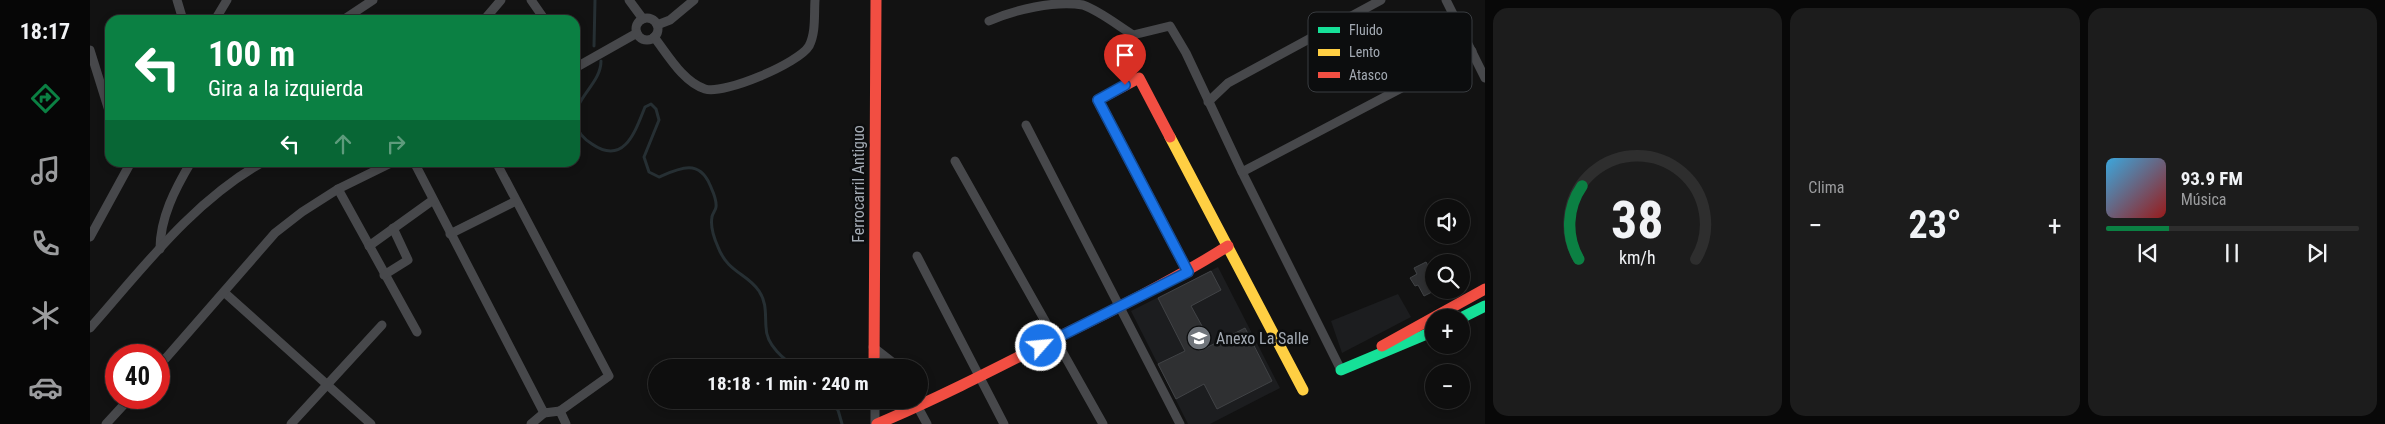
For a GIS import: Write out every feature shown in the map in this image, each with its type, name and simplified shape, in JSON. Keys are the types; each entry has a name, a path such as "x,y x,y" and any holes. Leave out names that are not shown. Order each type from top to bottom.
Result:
{"main road":[{"name":"Ferrocarril Antiguo","path":"874,359 876,0"},
{"path":"1188,272 1098,100 1139,78 1303,390"},
{"path":"928,399 978,377 1119,308 1188,272 1228,246"},
{"path":"1341,370 1485,289"},
{"path":"1461,309 1485,296"},
{"path":"1470,314 1485,306"},
{"path":"1341,370 1425,328"},
{"path":"1341,370 1425,335"},
{"path":"876,424 906,409"}],"street":[{"path":"177,0 182,15"},
{"path":"350,15 373,0"},
{"path":"488,15 500,0"},
{"path":"531,0 542,15"},
{"path":"629,0 643,19"},
{"path":"658,25 670,20 694,0"},
{"path":"654,37 686,78 704,89 716,91 737,86 796,58 808,48 812,39 814,0"},
{"path":"1358,12 1380,0"},
{"path":"1446,0 1452,12"},
{"path":"218,15 228,1"},
{"path":"989,21 1020,8 1066,2 1083,5 1133,35 1170,26 1186,53 1242,172 1341,370"},
{"path":"643,19 654,20 658,25 658,32 648,40 642,38 637,33 638,22 643,19"},
{"path":"580,65 637,33"},
{"path":"1208,102 1228,82 1308,39"},
{"path":"90,50 105,98"},
{"path":"1472,51 1485,78"},
{"path":"1242,172 1394,92"},
{"path":"1026,125 1180,424"},
{"path":"955,161 1103,424"},
{"path":"90,236 127,167"},
{"path":"160,249 160,230 180,180 188,167"},
{"path":"90,328 187,218 254,167"},
{"path":"170,354 275,233 302,212 338,189 382,167"},
{"path":"416,167 544,413"},
{"path":"499,167 609,376 560,411 544,413 530,424"},
{"path":"338,189 417,332"},
{"path":"369,246 432,200"},
{"path":"450,234 516,201"},
{"path":"384,275 408,260 393,228"},
{"path":"917,256 1004,424"},
{"path":"225,292 328,383 371,424"},
{"path":"291,424 382,324"},
{"path":"873,347 889,359"},
{"path":"106,424 120,409"},
{"path":"875,409 876,424"},
{"path":"919,409 927,424"},
{"path":"560,411 566,424"}],"shaded area":[{"name":"Anexo La Salle","path":"1218,267 1280,388 1210,424 1188,424 1131,311"},
{"name":"Anexo La Salle","path":"1398,294 1411,317 1342,353 1331,321"}],"building":[{"path":"1425,262 1424,296 1418,285 1415,286 1410,278 1417,274 1414,268"},
{"name":"Anexo La Salle","path":"1211,271 1221,290 1191,306 1202,326 1190,332 1200,351 1245,328 1272,381 1217,409 1204,384 1176,399 1158,364 1185,351 1158,298"}],"waterway":[{"path":"594,46 595,0"},
{"path":"580,103 600,70 601,61"},
{"path":"580,133 592,144 603,150 612,151 620,149 632,135 645,107 651,104 656,109 659,120 644,157 649,172 659,177 688,168 695,169 706,177 716,204 712,216 712,229 715,240 722,256 732,268 749,280 762,295 769,340 772,346 785,359"},
{"path":"837,409 842,424"}],"traffic: fast":[{"path":"1470,314 1485,306"},
{"path":"1341,370 1425,335"}],"traffic: slow":[{"path":"1170,137 1303,390"}],"traffic: jam":[{"path":"874,359 876,0"},
{"path":"1170,137 1139,78 1098,100 1188,272"},
{"path":"877,424 961,386 1114,309 1183,273 1228,246"},
{"path":"1382,346 1485,289"}],"place":[{"name":"Anexo La Salle","path":"1199,338"}],"route":[{"path":"1041,346 1188,272 1098,100 1125,85"}]}
